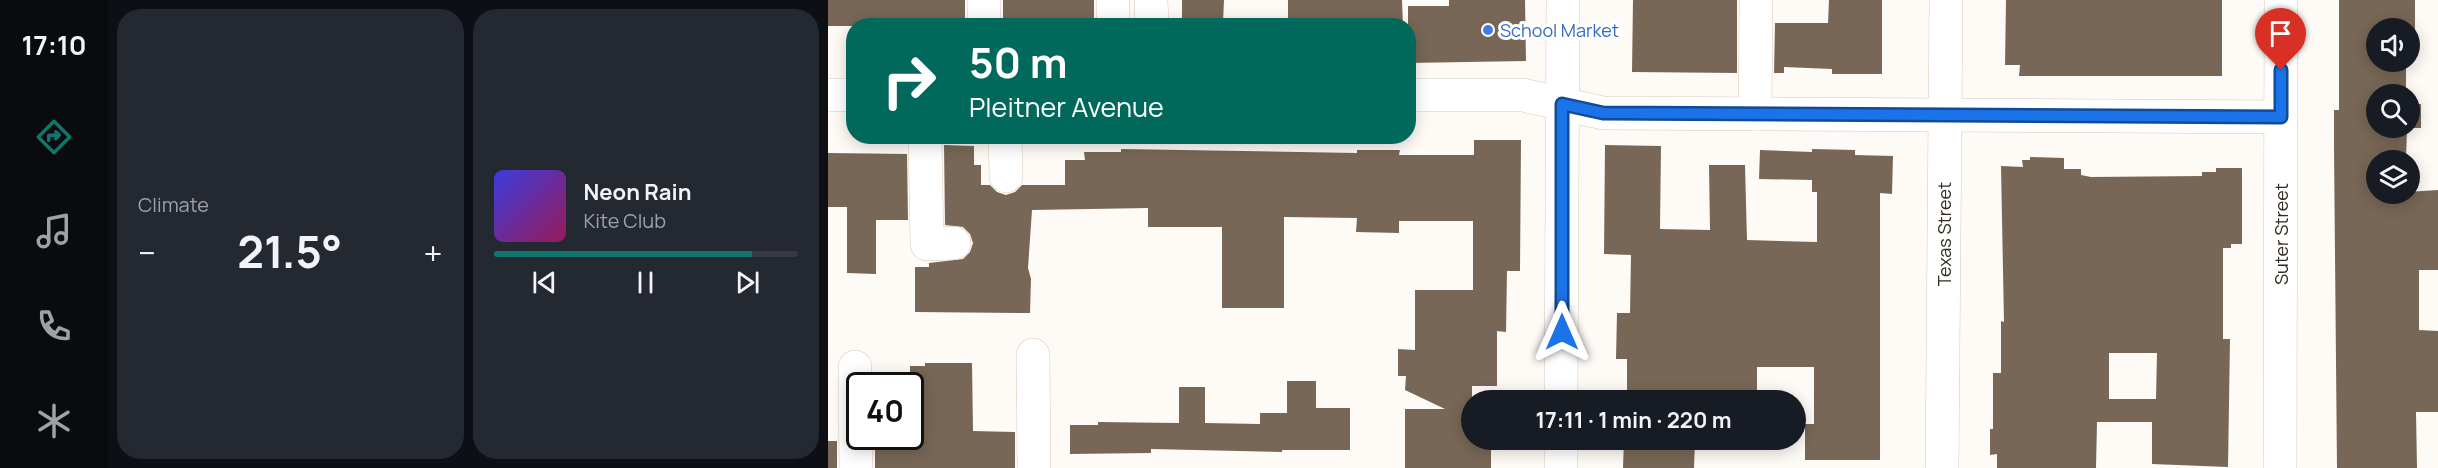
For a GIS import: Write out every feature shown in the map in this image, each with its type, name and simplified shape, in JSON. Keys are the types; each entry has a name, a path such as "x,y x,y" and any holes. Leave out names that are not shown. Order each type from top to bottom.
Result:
{"street":[{"path":"984,0 984,18"},
{"path":"1113,0 1113,18"},
{"path":"1151,0 1152,18"},
{"path":"1561,390 1563,0"},
{"path":"1755,114 1756,0"},
{"name":"Texas Street","path":"1942,468 1946,0"},
{"name":"Suter Street","path":"2280,468 2281,0"},
{"path":"828,95 846,95"},
{"path":"1416,95 1523,95 1603,113 2281,117"},
{"path":"925,144 927,243 954,243"},
{"path":"1005,144 1006,176"},
{"path":"1033,355 1034,468"},
{"path":"855,367 856,468"},
{"path":"1561,450 1561,468"}],"building":[{"path":"828,0 965,0 965,18 846,18 846,26 828,26"},
{"path":"1003,0 1094,0 1094,18 1003,18"},
{"path":"1182,0 1224,0 1223,18 1182,18"},
{"path":"1288,0 1402,0 1403,18 1288,18"},
{"name":"School Market","path":"1449,0 1525,0 1526,61 1416,63 1416,18 1408,18 1408,6 1449,6"},
{"path":"1633,0 1737,0 1737,73 1632,72"},
{"path":"1829,0 1882,0 1882,74 1832,74 1832,69 1784,67 1784,73 1774,73 1775,23 1828,23"},
{"path":"2006,0 2222,0 2222,76 2019,76 2020,65 2005,65"},
{"path":"2339,0 2415,0 2415,18 2366,18 2366,72 2406,72 2406,84 2366,84 2366,138 2407,138 2406,150 2366,150 2366,204 2420,204 2420,191 2438,190 2438,270 2419,270 2419,330 2438,331 2438,412 2416,412 2417,468 2337,468 2334,110 2339,110"},
{"path":"2420,104 2421,104 2420,128"},
{"path":"1474,140 1521,140 1520,271 1507,271 1506,332 1497,331 1497,386 1472,386 1472,390 1461,390 1461,450 1491,450 1491,468 1405,468 1405,409 1445,409 1405,390 1406,376 1398,376 1398,349 1415,350 1415,290 1473,290 1473,221 1399,221 1399,233 1356,232 1357,218 1284,217 1284,308 1222,308 1222,227 1148,227 1148,208 1032,210 1028,268 1031,279 1030,313 915,312 915,267 929,267 929,263 963,259 970,252 973,243 970,234 963,227 945,225 944,145 974,146 974,165 981,165 981,185 990,185 997,192 1006,195 1015,192 1022,185 1065,185 1065,160 1085,160 1084,152 1121,152 1121,149 1357,153 1357,150 1400,150 1399,155 1474,155"},
{"path":"1605,145 1661,146 1660,229 1710,230 1709,165 1745,165 1747,240 1817,242 1817,192 1812,192 1812,180 1759,179 1760,150 1812,152 1812,149 1855,150 1855,155 1893,156 1892,194 1880,193 1880,460 1805,460 1806,424 1814,424 1814,367 1757,367 1757,390 1627,390 1627,359 1616,359 1617,313 1630,313 1631,255 1604,254"},
{"path":"828,153 907,154 908,220 876,220 876,274 847,273 847,207 828,207"},
{"path":"2030,157 2064,158 2064,169 2081,169 2081,175 2091,177 2202,176 2202,172 2216,172 2216,168 2242,168 2242,244 2231,244 2231,248 2223,248 2223,339 2230,339 2228,467 2152,464 2152,422 2097,422 2096,468 1997,468 1997,454 1990,455 1990,429 1993,429 1993,373 2001,373 2001,321 2004,322 2001,166 2023,167 2022,160 2030,160","holes":["2109,353 2157,353 2156,399 2109,399"]},
{"path":"925,363 972,363 973,431 1015,432 1015,468 875,468 875,450 924,450 924,372 910,372 910,366 925,366"},
{"path":"1287,381 1316,381 1316,408 1350,408 1350,450 1282,450 1282,452 1151,449 1151,453 1070,454 1070,425 1098,425 1098,422 1179,423 1179,387 1205,387 1205,423 1260,424 1260,413 1287,413"},
{"path":"828,441 837,441 837,468 828,468"},
{"path":"1624,450 1695,450 1694,468 1623,468"}],"place":[{"name":"School Market","path":"1488,30"}],"route":[{"path":"1562,332 1562,104 1603,113 2281,117 2281,70"}]}
